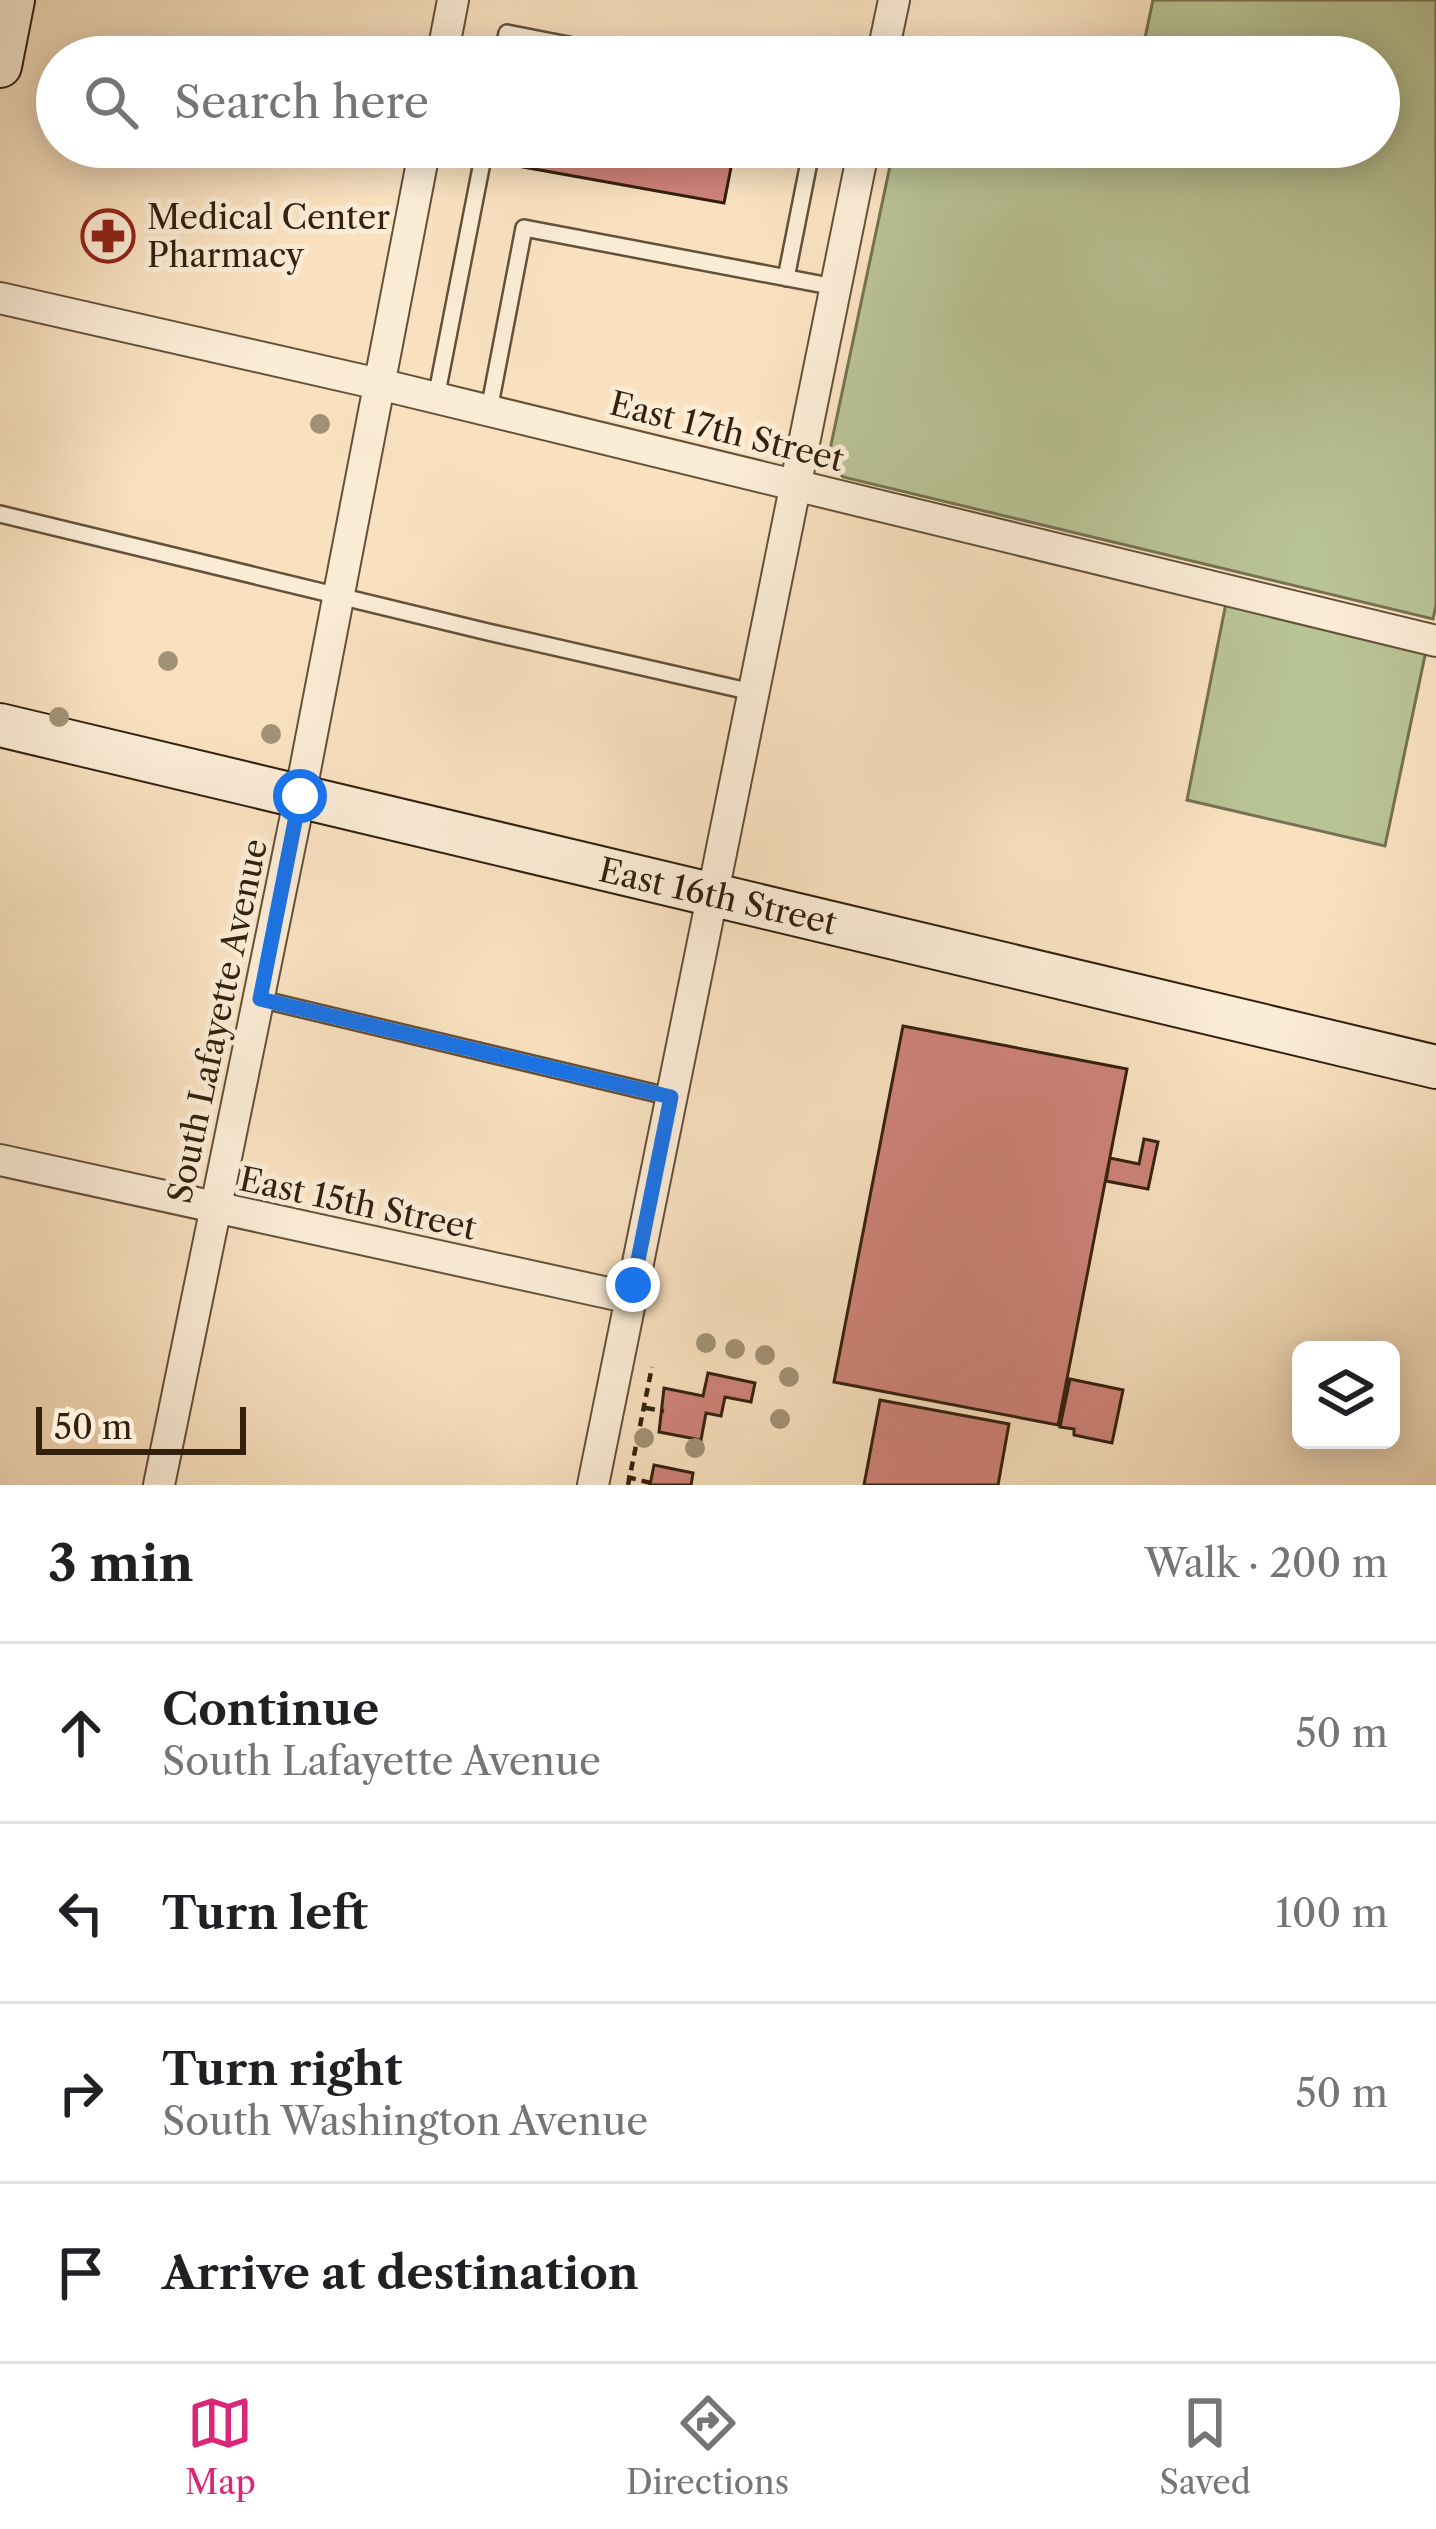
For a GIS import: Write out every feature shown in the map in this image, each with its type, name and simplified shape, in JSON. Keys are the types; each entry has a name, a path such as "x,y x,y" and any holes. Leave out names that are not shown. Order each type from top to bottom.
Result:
{"main road":[{"path":"0,66 14,0"},
{"name":"East 16th Street","path":"0,725 1436,1067"}],"street":[{"path":"446,36 453,0"},
{"path":"886,36 894,0"},
{"name":"South Lafayette Avenue","path":"159,1485 260,999 420,168"},
{"path":"593,1485 860,168"},
{"name":"East 17th Street","path":"0,298 489,410 1436,641"},
{"name":"East 15th Street","path":"0,1160 631,1298"}],"lane":[{"path":"436,398 480,168"},
{"path":"786,278 808,168"},
{"path":"489,410 524,227 835,287"},
{"path":"0,514 752,692"},
{"path":"260,999 671,1097"}],"path":[{"path":"628,1485 652,1367"}],"green space":[{"path":"1153,0 1436,0 1433,619 843,477 828,459 890,168 1400,168 1400,36 1145,36"},
{"path":"1226,603 1427,646 1385,846 1187,800"}],"building":[{"path":"529,168 731,168 724,203"},
{"path":"903,1026 1127,1069 1058,1425 834,1382"},
{"path":"1144,1139 1158,1142 1148,1189 1106,1181 1110,1158 1139,1164"},
{"path":"708,1373 755,1383 751,1402 725,1397 721,1416 706,1413 701,1440 659,1432 664,1388 703,1396"},
{"path":"1070,1379 1123,1390 1112,1443 1060,1427"},
{"path":"880,1400 1009,1424 998,1485 864,1485"},
{"path":"654,1465 693,1473 691,1485 650,1485"}],"place":[{"name":"Medical Center Pharmacy","path":"108,236"}],"route":[{"path":"300,796 260,999 671,1097 633,1285"}]}
